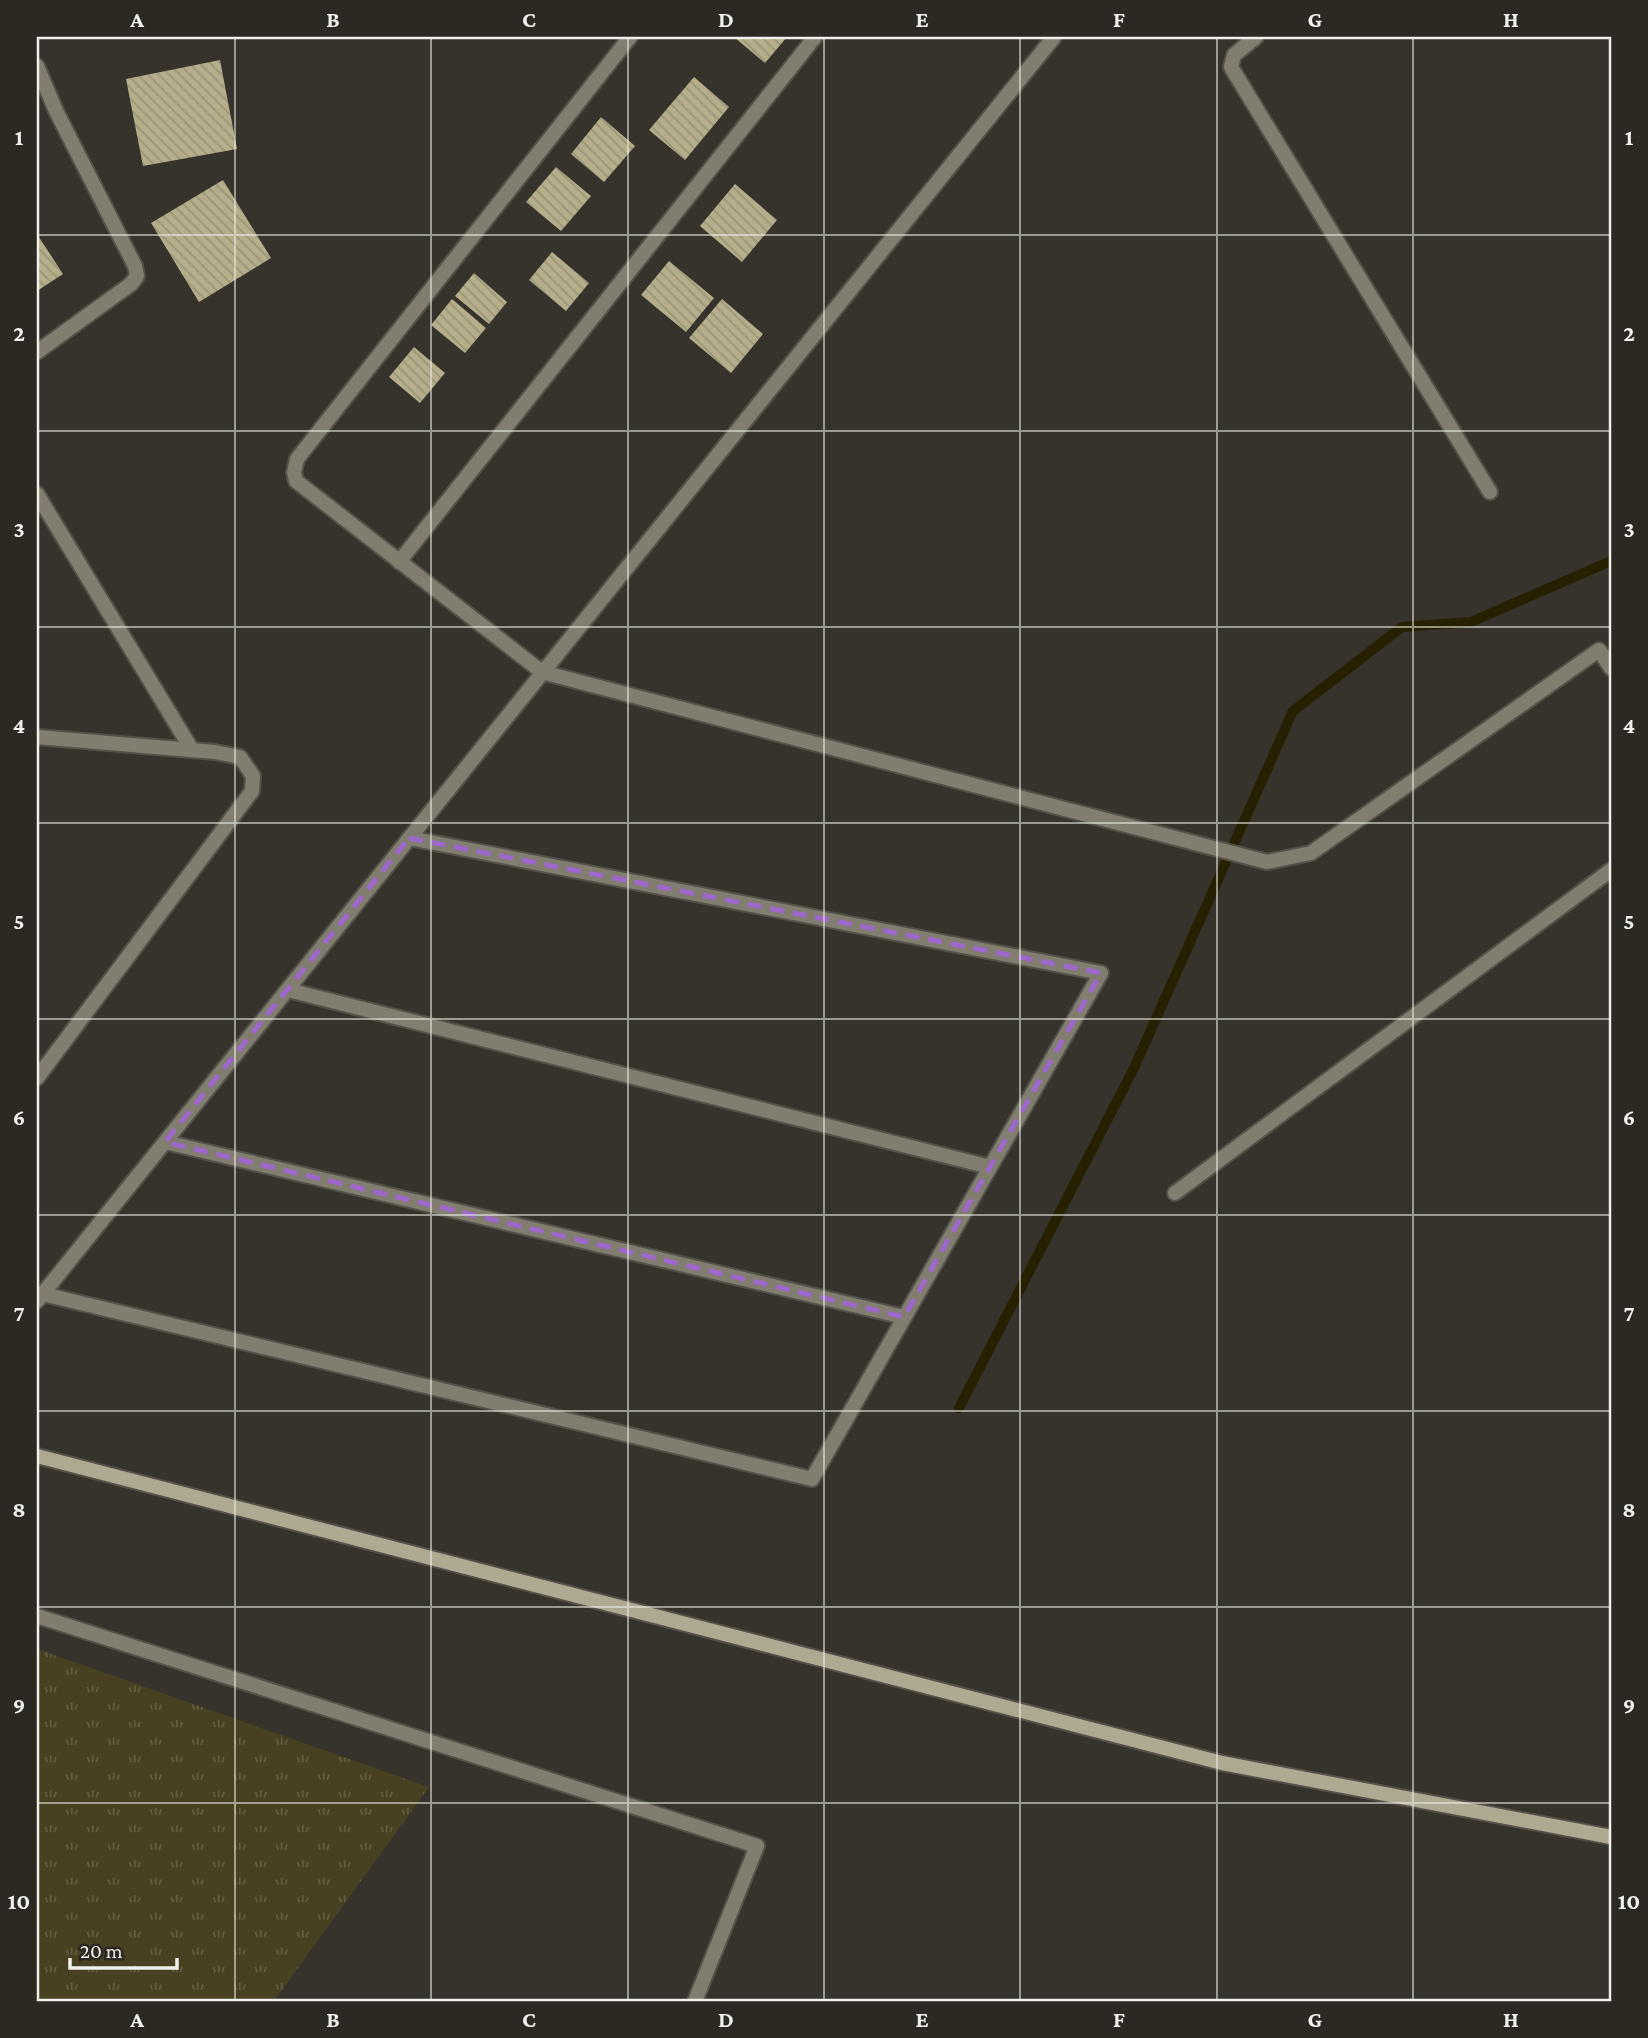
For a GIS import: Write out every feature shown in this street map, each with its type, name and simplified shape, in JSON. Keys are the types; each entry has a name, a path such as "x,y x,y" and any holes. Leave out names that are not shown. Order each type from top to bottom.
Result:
{"street":[{"path":"630,37 297,459 294,472 296,481 542,672 1267,862 1311,853 1599,650 1611,668"},
{"path":"399,562 815,37"},
{"path":"409,838 1101,973 812,1479 40,1297 542,672 1054,37"},
{"path":"1255,37 1234,55 1231,67 1490,492"},
{"path":"37,66 56,111 135,266 136,276 131,284 37,352"},
{"path":"37,494 192,750"},
{"path":"37,737 192,750 240,757 253,776 252,791 37,1078"},
{"path":"1175,1193 1611,870"},
{"path":"288,990 990,1167"},
{"path":"165,1142 904,1317"},
{"path":"37,1456 1222,1763 1611,1837"},
{"path":"37,1616 757,1846 695,2001"}],"highlighted area":[{"path":"409,838 1101,973 904,1317 165,1142"}],"green space":[{"path":"37,1649 429,1787 274,2001 37,2001"}],"building":[{"path":"734,37 787,37 765,63"},
{"path":"220,60 237,149 143,166 126,79"},
{"path":"694,77 729,107 685,160 649,130"},
{"path":"601,117 635,146 604,182 571,154"},
{"path":"556,167 591,196 561,231 526,202"},
{"path":"223,180 271,258 199,302 151,223"},
{"path":"735,184 777,220 742,262 700,226"},
{"path":"37,234 63,274 37,291"},
{"path":"552,252 589,283 566,311 529,280"},
{"path":"669,261 714,298 686,332 641,295"},
{"path":"474,273 507,302 489,324 455,296"},
{"path":"452,299 486,328 465,353 431,325"},
{"path":"722,299 763,334 731,373 689,338"},
{"path":"414,347 445,373 420,403 389,377"}],"waterway":[{"path":"959,1408 1134,1068 1293,711 1402,627 1471,622 1611,561"}]}
